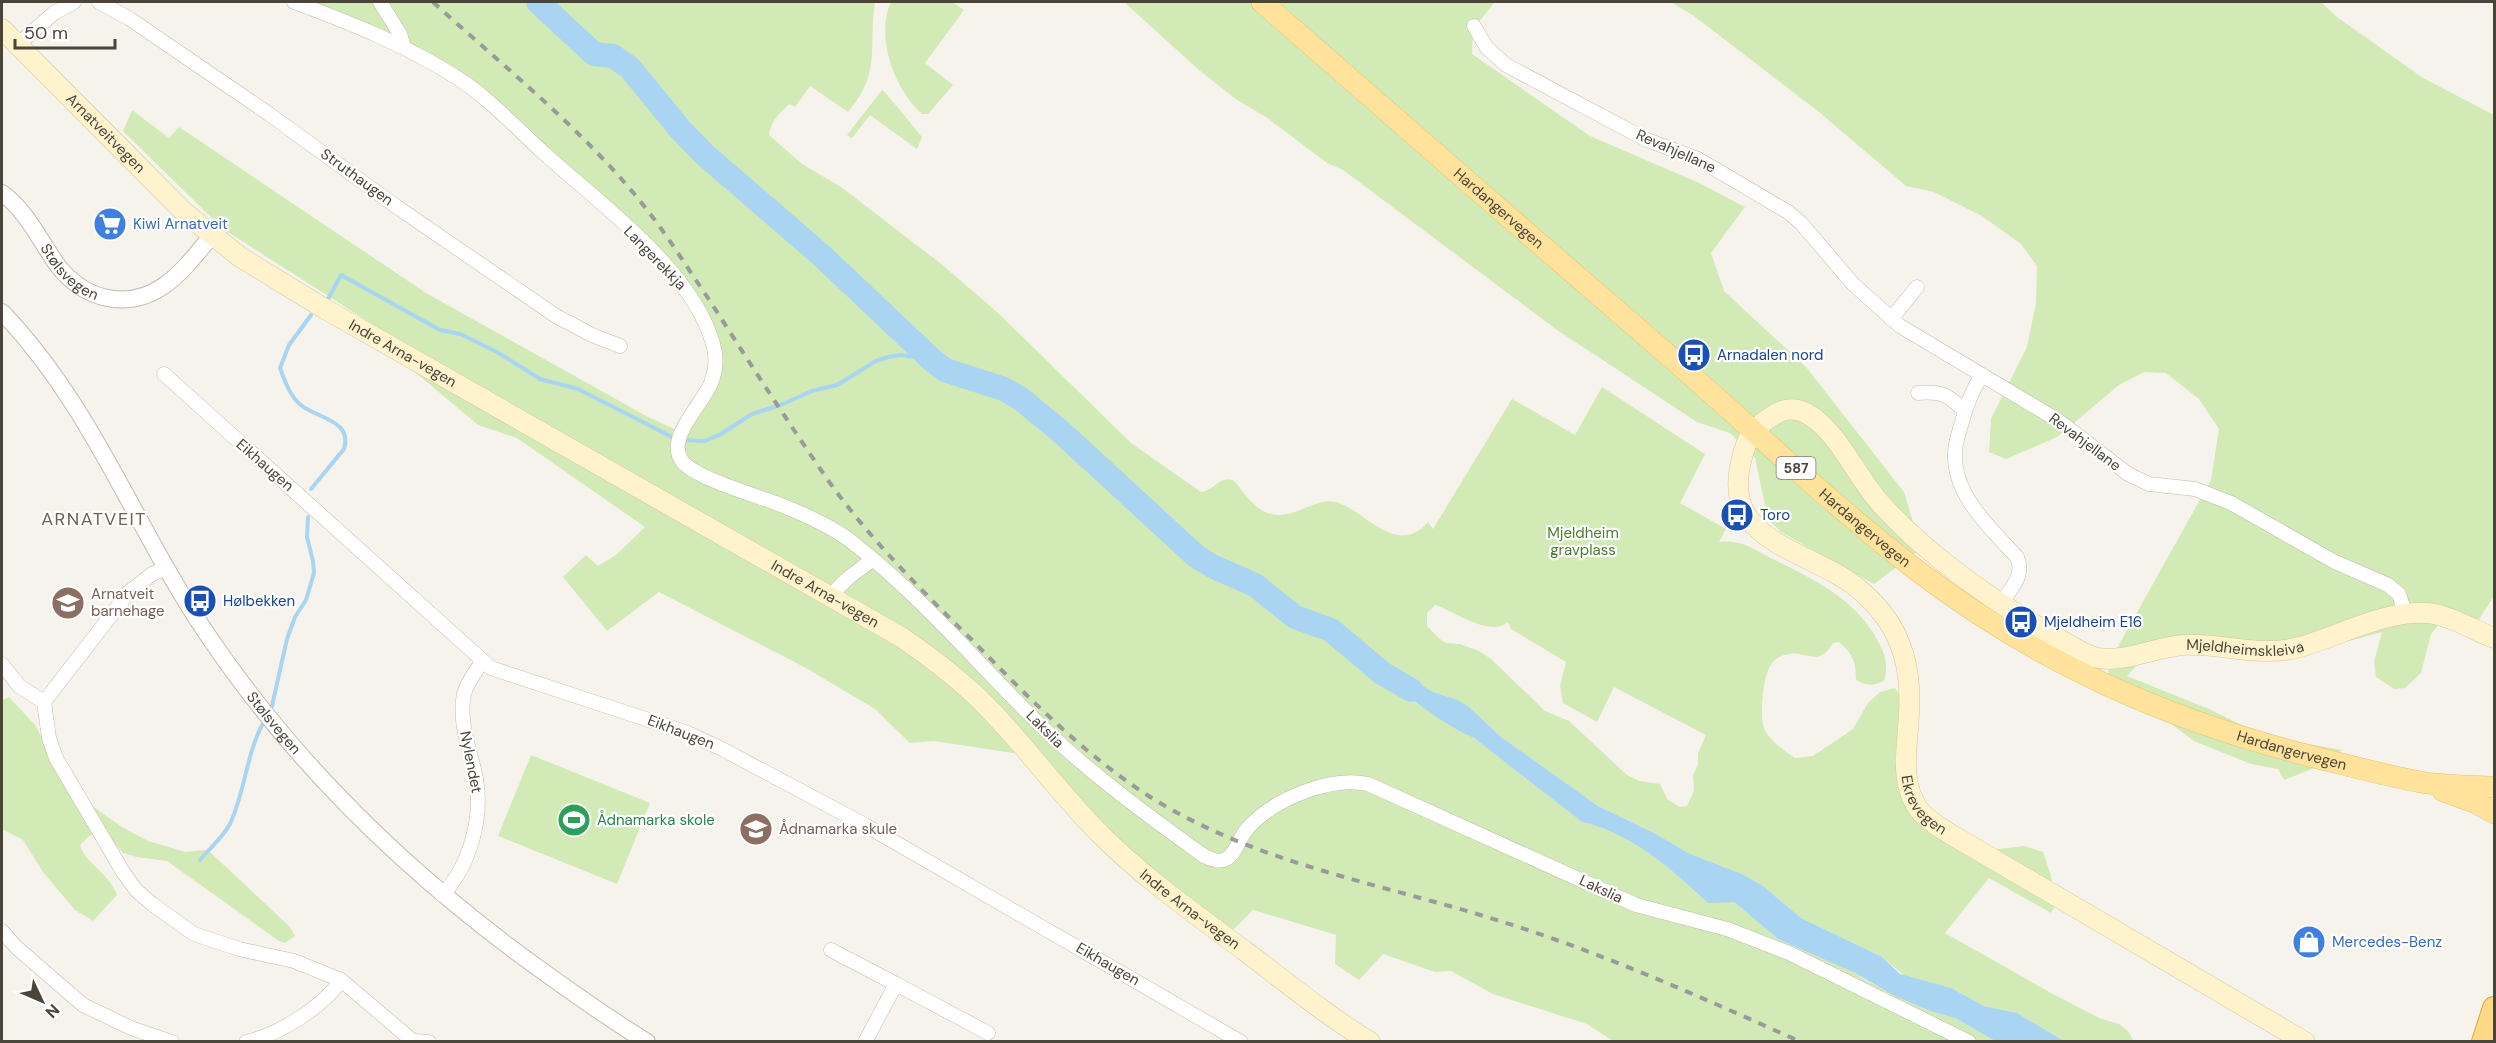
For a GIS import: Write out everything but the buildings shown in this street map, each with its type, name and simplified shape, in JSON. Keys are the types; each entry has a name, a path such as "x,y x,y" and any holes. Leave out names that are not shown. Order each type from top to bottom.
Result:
{"highway":[{"path":"2483,1041 2494,1008"}],"main road":[{"name":"Hardangervegen","path":"1262,2 1826,494 1920,572 1977,613 2077,671 2172,714 2259,743 2420,782 2476,803 2494,813"},
{"name":"Arnatveitvegen","path":"2,29 141,170 212,235"},
{"name":"Indre Arna-vegen","path":"212,235 248,262 317,304 901,637 951,674 993,713 1082,816 1158,887 1333,1017 1370,1041"},
{"name":"Mjeldheimskleiva","path":"1761,424 1775,413 1790,409 1812,417 1838,445 1881,504 1911,534 1955,570 2002,602 2074,647 2098,658 2109,659 2185,645 2254,652 2282,651 2405,614 2429,613 2441,616 2494,638"},
{"name":"Ekrevegen","path":"1748,440 1740,464 1739,492 1742,508 1751,523 1780,546 1852,584 1884,615 1899,642 1907,667 1910,697 1906,771 1912,796 1920,812 1952,835 2306,1041"},
{"name":"Hardangervegen","path":"2420,782 2494,787"}],"street":[{"path":"17,45 54,13 74,2"},
{"name":"Struthaugen","path":"99,2 130,19 269,114 397,207 556,316 592,335 620,346"},
{"name":"Langerekkja","path":"294,2 404,48 462,81 642,241 687,291 698,308 715,347 715,371 705,396 681,432 678,447 681,460 702,474 787,507 825,525 852,542 872,560"},
{"path":"380,2 400,34 404,48"},
{"name":"Revahjellane","path":"1474,26 1487,48 1506,65 1647,140 1698,159 1788,212 1802,223 1853,284 1891,319 1931,346 2060,421 2115,466 2138,480 2159,487 2195,489 2217,497 2335,562 2388,585 2399,594 2405,614"},
{"name":"Stølsvegen","path":"2,193 22,213 68,278 89,293 111,298 130,300 150,295 176,276 212,235"},
{"path":"1891,319 1917,287"},
{"name":"Stølsvegen","path":"2,312 34,346 73,401 208,637 283,734 349,808 442,895 540,969 647,1041"},
{"name":"Eikhaugen","path":"164,374 491,668 688,733 722,749 865,825 1241,1041"},
{"path":"1982,375 1965,411 1955,452 1955,467 1960,483 1977,513 2017,557 2020,565 2018,578 2002,602"},
{"path":"1918,393 1943,394 1965,411"},
{"path":"830,596 848,578 872,560"},
{"name":"Lakslia","path":"872,560 918,599 1039,723 1098,778 1204,856 1221,861 1227,859 1255,821 1312,789 1342,781 1368,784 1636,905 1727,929 1789,953 1969,1041"},
{"path":"167,568 152,574 129,592 44,702 49,738 56,758 136,890 194,934 239,949 294,961 341,980 414,1041 429,1041"},
{"name":"Nylendet","path":"442,895 459,874 475,826 478,803 476,781 463,722 463,704 465,691 483,662"},
{"path":"2,664 19,686 44,702"},
{"path":"2,931 16,948 83,1005 131,1028 172,1041"},
{"path":"831,950 988,1033"},
{"path":"246,1041 283,1029 330,994 341,980"},
{"path":"866,1041 896,984"}],"green space":[{"name":"Mjeldheim gravplass","path":"294,2 875,2 870,72 859,98 848,112 810,86 795,107 789,104 779,114 771,126 769,135 802,164 841,187 940,263 997,312 1131,443 1201,492 1224,480 1233,480 1256,506 1275,515 1293,513 1328,501 1347,507 1393,534 1405,535 1416,532 1428,522 1433,529 1512,399 1575,435 1602,387 1705,454 1680,503 1726,529 1719,542 1735,542 1748,546 1821,584 1849,604 1861,616 1882,649 1886,663 1884,681 1873,684 1856,680 1853,659 1848,650 1839,642 1833,643 1820,656 1794,654 1776,659 1765,679 1762,700 1763,725 1768,735 1795,758 1813,756 1853,729 1868,703 1880,692 1895,688 1903,699 1895,760 1902,798 1911,813 1991,850 2024,846 2043,852 2051,876 2056,904 2051,913 1989,878 1945,933 2053,994 2099,1018 2119,1024 2129,1032 2133,1041 2064,1041 2017,1013 1984,1006 1951,988 1906,977 1882,957 1801,918 1763,886 1742,874 1688,853 1656,834 1598,806 1501,737 1469,707 1458,700 1433,692 1393,668 1390,689 1474,738 1582,822 1617,835 1650,854 1708,902 1734,902 1778,939 1855,973 1930,1011 1955,1018 1995,1041 1613,1041 1587,1024 1493,994 1451,971 1435,972 1383,954 1359,980 1335,964 1336,935 1253,910 1231,932 1126,849 1040,757 934,741 910,743 875,709 806,668 659,592 607,631 563,577 586,555 598,566 616,555 645,527 517,438 478,425 415,372 416,352 223,229 123,131 132,110 169,138 179,127 426,293 648,417 681,432 715,360 687,291 462,81","holes":["1435,605 1482,625 1501,626 1508,622 1511,629 1566,662 1560,686 1563,703 1597,722 1614,687 1706,735 1698,753 1698,765 1693,775 1694,791 1687,806 1680,807 1667,799 1660,784 1639,781 1627,775 1569,721 1545,711 1491,659 1479,651 1460,644 1446,643 1440,639 1427,626 1427,613"]},
{"path":"891,2 952,2 964,10 925,63 953,85 928,114 922,114 903,91 890,61 885,30"},
{"path":"1124,2 1495,2 1473,29 1472,54 1590,136 1697,182 1745,207 1711,253 1724,291 1806,367 1904,492 1921,549 1874,584 1781,532 1768,519 1755,458 1730,433 1697,422 1557,330 1343,170 1327,163 1266,117 1237,100 1199,70"},
{"path":"1671,2 2321,2 2337,17 2423,78 2494,115 2494,596 2469,635 2439,624 2431,634 2421,673 2405,688 2394,689 2376,677 2374,662 2382,632 2280,660 2182,654 2139,663 2127,676 2209,709 2264,736 2342,750 2327,763 2284,780 2278,769 2251,764 2194,741 2154,711 2105,688 2111,659 2211,480 2219,429 2199,399 2166,373 2144,372 2119,385 2057,437 2006,459 1989,452 1991,419 2027,347 2036,303 2037,266 2021,244 1982,216 1934,192 1906,186 1819,112 1694,16"},
{"path":"882,90 922,137 917,149 870,115 852,138 847,135"},
{"path":"9,697 36,726 70,796 81,798 122,827 148,841 185,852 205,850 211,853 289,926 295,936 285,943 279,941 167,861 123,853 109,837 95,834 89,836 80,845 82,851 108,880 117,895 93,921 75,910 43,872 23,840 2,829 2,700"},
{"name":"Ådnamarka skole","path":"531,755 650,803 617,884 498,836"}],"water":[{"path":"1393,668 1433,692 1458,700 1469,707 1501,737 1598,806 1656,834 1688,853 1742,874 1763,886 1801,918 1882,957 1900,974 1951,988 1984,1006 2017,1013 2064,1041 1995,1041 1955,1018 1930,1011 1893,995 1855,973 1778,939 1734,902 1708,903 1650,854 1600,827 1582,822 1474,738 1387,685 1380,679 1387,669"}],"waterway":[{"path":"538,2 594,54 613,56 630,68 679,128 704,154 821,255 932,360 945,370 1004,389 1021,399 1060,431 1197,557 1255,585 1295,617 1331,630 1382,673 1411,690"},
{"path":"327,301 341,275 440,330 460,334 497,352 540,379 578,389 676,439"},
{"path":"311,315 289,345 280,368 294,398 302,406 339,426 345,440 344,449 311,489"},
{"path":"683,440 705,441 721,434 752,414 812,391 837,385 876,361 888,357 901,355 932,360"},
{"path":"272,706 287,639 295,617 306,600 314,573 307,537 308,517"},
{"path":"200,860 230,824 252,749 262,725"}],"railway":[{"path":"433,2 570,126 621,179 678,253 823,473 874,539 1032,701 1097,759 1144,793 1229,838 1319,870 1457,908 1579,948 1801,1042"}],"place":[{"name":"Kiwi Arnatveit","path":"110,224"},
{"name":"Arnadalen nord","path":"1694,355"},
{"name":"Toro","path":"1737,515"},
{"name":"Hølbekken","path":"200,601"},
{"name":"Arnatveit barnehage","path":"68,603"},
{"name":"Mjeldheim E16","path":"2021,622"},
{"name":"Ådnamarka skole","path":"574,820"},
{"name":"Ådnamarka skule","path":"756,829"},
{"name":"Mercedes-Benz","path":"2309,942"}],"district":[{"name":"ARNATVEIT","path":"94,519"}]}
